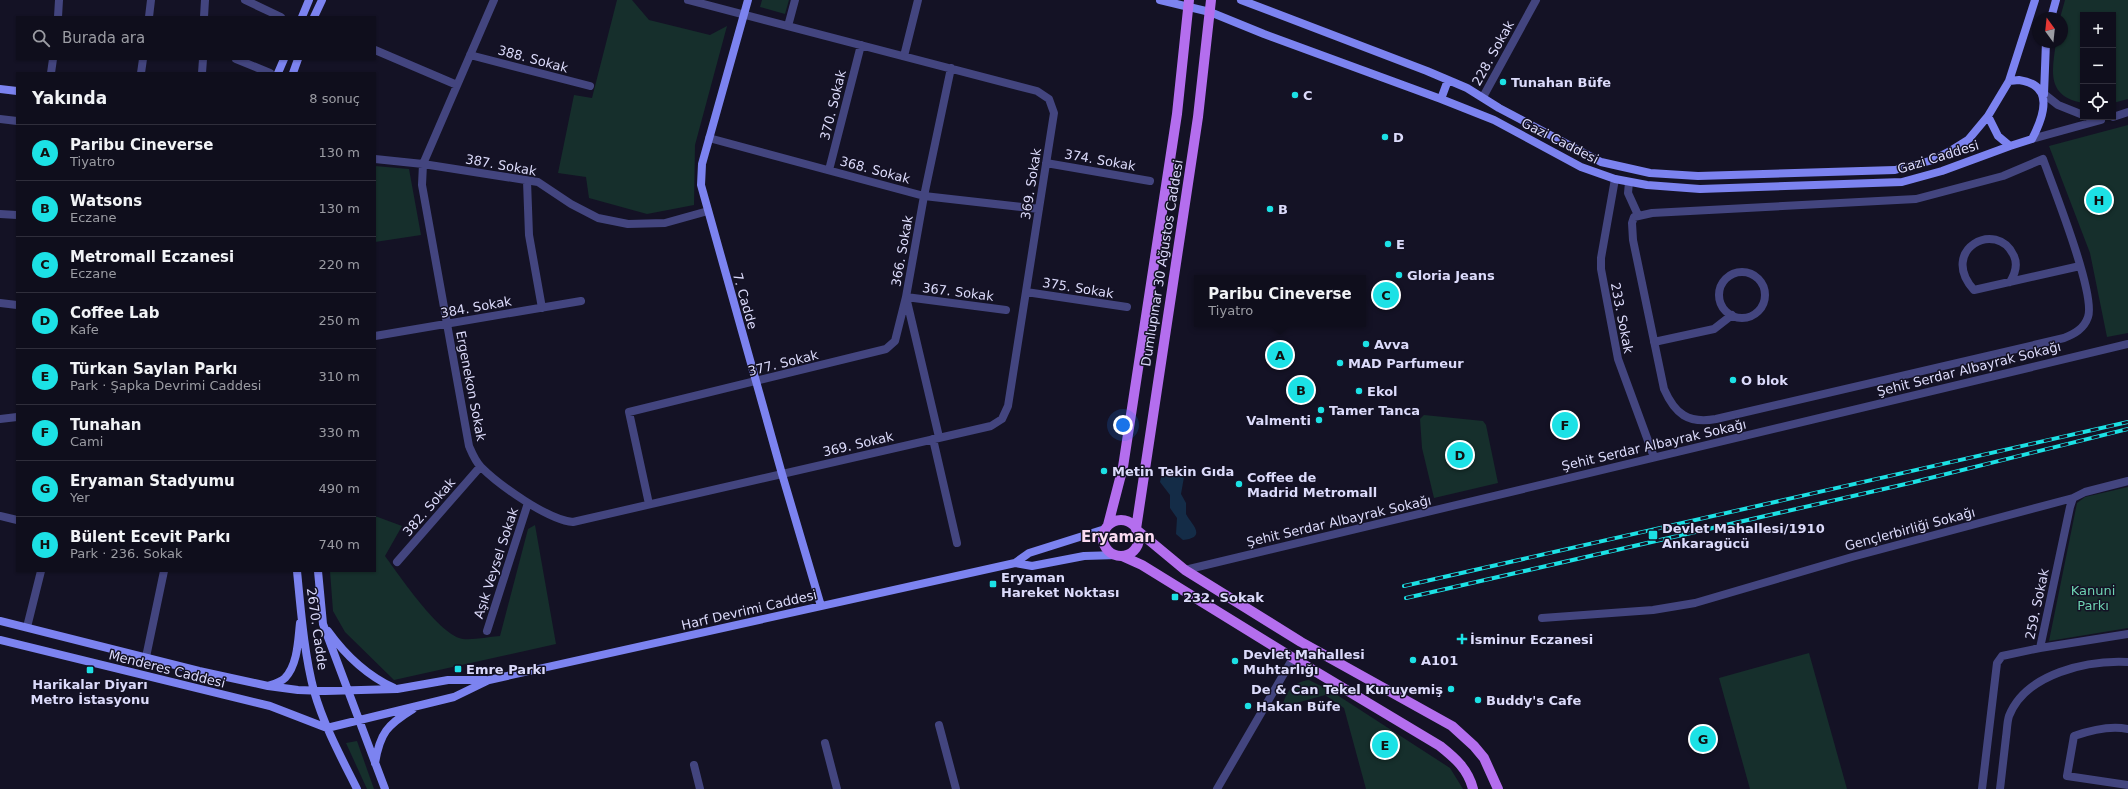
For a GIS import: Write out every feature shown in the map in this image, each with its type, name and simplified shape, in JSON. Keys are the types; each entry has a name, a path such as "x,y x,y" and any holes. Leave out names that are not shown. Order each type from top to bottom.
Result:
{"main road":[{"path":"302,16 309,0"},
{"path":"314,16 322,0"},
{"name":"7. Cadde","path":"748,0 702,164 701,185 782,474 821,606"},
{"name":"Gazi Caddesi","path":"1160,0 1189,4 1271,37 1441,99 1494,120 1581,167 1614,179 1629,182 1683,188 1888,184 1914,180 2010,146"},
{"name":"Dumlupınar 30 Ağustos Caddesi","path":"1137,530 1138,512 1198,117 1211,0"},
{"name":"Gazi Caddesi","path":"1241,0 1448,80 1483,97 1499,108 1601,162 1632,170 1675,176 1895,170 1933,160 1952,150 1968,140 1988,116"},
{"path":"2035,0 2009,81 1988,116 1998,136 2010,146 2032,139 2040,120 2044,94 2046,48"},
{"path":"2052,12 2056,0"},
{"name":"Dumlupınar 30 Ağustos Caddesi","path":"1107,527 1124,460 1177,114 1189,4"},
{"path":"278,72 284,60"},
{"path":"293,72 298,60"},
{"path":"1441,99 1448,80"},
{"path":"2009,81 2019,80 2030,82 2044,94"},
{"path":"0,89 16,91"},
{"path":"1629,182 1632,170"},
{"path":"1473,789 1468,775 1458,760 1440,746 1142,565 1107,550 1104,545 1103,534 1107,527 1119,520 1130,522 1137,530 1185,570 1301,642 1452,726 1474,746 1484,758 1498,789"},
{"name":"Harf Devrimi Caddesi","path":"1015,563 1029,553 1107,527"},
{"path":"1120,556 1133,551 1136,547 1139,536 1137,530"},
{"name":"Harf Devrimi Caddesi","path":"314,691 397,689 448,680 489,680 1015,563 1032,566 1084,556 1120,556"},
{"name":"2670. Cadde","path":"297,572 301,612 314,691 327,728 357,789"},
{"name":"2670. Cadde","path":"318,572 323,624 374,764 385,789"},
{"path":"268,686 285,678 290,669 297,644 301,612"},
{"name":"Menderes Caddesi","path":"0,621 268,686 314,691"},
{"path":"323,624 339,646 365,672 378,681 397,689"},
{"name":"Menderes Caddesi","path":"0,640 270,706 327,728"},
{"path":"1293,658 1301,642"},
{"name":"Harf Devrimi Caddesi","path":"327,728 454,697 489,680"},
{"path":"374,764 378,744 384,732 395,720 421,705"}],"street":[{"path":"58,16 60,0"},
{"path":"149,16 151,0"},
{"path":"204,16 205,0"},
{"path":"245,0 279,16"},
{"name":"Ergenekon Sokak","path":"494,0 423,164 422,185 469,446 480,467 528,503 562,521 573,522 782,474"},
{"name":"369. Sokak","path":"688,0 1036,91 1049,99 1054,113 1006,413 1002,419 990,426 782,474"},
{"path":"788,26 795,0"},
{"path":"904,56 918,0"},
{"name":"228. Sokak","path":"1483,97 1536,0"},
{"name":"370. Sokak","path":"829,170 861,45"},
{"path":"376,50 457,85"},
{"name":"388. Sokak","path":"470,55 590,86"},
{"path":"51,72 53,60"},
{"path":"141,72 143,60"},
{"path":"202,72 203,60"},
{"path":"238,60 268,72"},
{"name":"366. Sokak","path":"951,68 924,196 906,297 957,543"},
{"path":"2044,94 2058,105 2080,114"},
{"path":"2116,116 2128,112"},
{"path":"0,119 16,121"},
{"path":"2032,139 2102,120"},
{"name":"368. Sokak","path":"709,138 924,196 1039,209"},
{"name":"387. Sokak","path":"376,159 423,164 538,182 571,204 598,218 628,224 665,223 708,211"},
{"path":"2043,159 2080,266 2089,306 2088,316 2083,326 2075,333 2064,338 1705,421 1691,419 1680,414 1670,403 1664,389 1631,229 1634,218 1638,215 1916,199 2003,176 2043,159"},
{"name":"374. Sokak","path":"1046,163 1150,181"},
{"name":"233. Sokak","path":"1614,179 1601,258 1601,269 1618,359 1654,457"},
{"path":"527,181 529,235 542,308"},
{"path":"1629,182 1628,193 1638,215"},
{"path":"0,214 16,216"},
{"path":"2010,282 2014,275 2015,259 2006,245 1998,240 1982,240 1968,249 1962,264 1962,272 1974,290 2010,282 2080,266"},
{"path":"1738,272 1752,275 1763,286 1764,301 1754,314 1740,317 1732,315 1722,305 1719,291 1721,285 1725,279 1738,272"},
{"name":"375. Sokak","path":"1026,292 1126,308"},
{"name":"367. Sokak","path":"906,297 1006,310"},
{"name":"377. Sokak","path":"649,504 629,412 886,349 895,341 906,297"},
{"name":"384. Sokak","path":"376,336 581,301"},
{"path":"0,303 16,305"},
{"path":"1654,342 1714,329 1732,315"},
{"name":"Şehit Serdar Albayrak Sokağı","path":"1185,570 2128,344"},
{"path":"0,419 16,417"},
{"name":"382. Sokak","path":"396,562 480,467"},
{"path":"2073,498 2085,492 2128,481"},
{"name":"Gençlerbirliği Sokağı","path":"1542,618 1653,610 1695,603 1852,557 2073,498"},
{"name":"259. Sokak","path":"1982,789 1997,663 2002,656 2040,648 2073,498"},
{"name":"Aşık Veysel Sokak","path":"487,631 528,503"},
{"path":"0,516 16,520"},
{"path":"27,627 41,572"},
{"path":"146,657 164,572"},
{"path":"2040,648 2128,634"},
{"path":"1217,789 1293,658"},
{"path":"2000,789 2009,716 2018,701 2030,689 2046,679 2069,669 2093,664 2128,662"},
{"path":"939,725 956,789"},
{"path":"2128,729 2106,728 2090,730 2074,736 2067,776 2128,785"},
{"path":"825,743 837,789"},
{"path":"694,765 700,789"}],"green space":[{"path":"617,0 632,0 649,20 710,35 727,26 695,145 694,205 647,214 589,198 586,177 558,173 574,95 592,98"},
{"path":"762,0 789,0 785,14 760,7"},
{"path":"2065,0 2128,0 2128,99 2116,102 2116,12 2080,12 2080,102 2071,100 2057,89 2053,73 2055,48 2068,48 2068,12 2062,12"},
{"path":"2128,125 2128,333 2107,337 2090,253 2049,146"},
{"path":"376,166 409,169 421,235 376,242"},
{"path":"1424,415 1483,421 1486,425 1498,483 1434,498 1422,448 1420,419"},
{"name":"Kanuni Parkı","path":"2128,487 2128,628 2049,641 2077,503 2085,497"},
{"path":"376,516 402,526 385,556 421,604 443,627 454,635 463,639 500,636 528,529 535,525 556,644 394,680 345,632 333,611 330,572 376,572"},
{"path":"1809,653 1847,789 1750,789 1719,678"},
{"path":"1309,680 1331,691 1450,768 1463,789 1366,789 1344,708 1325,695 1282,707 1288,692 1294,686 1303,681"},
{"path":"357,741 374,789 367,789 346,743"}],"water":[{"path":"1171,468 1179,470 1184,477 1181,494 1186,503 1186,514 1196,530 1195,536 1183,540 1176,534 1177,518 1170,508 1170,495 1160,482 1162,473"}],"railway":[{"path":"1404,586 2128,422"},
{"path":"1406,598 1910,483 2128,429"}],"place":[{"name":"Tunahan Büfe","path":"1503,82"},
{"name":"C","path":"1295,95"},
{"name":"D","path":"1385,137"},
{"name":"Bülent Ecevit Parkı","path":"2099,200"},
{"name":"B","path":"1270,209"},
{"name":"E","path":"1388,244"},
{"name":"Gloria Jeans","path":"1399,275"},
{"name":"Metromall Eczanesi","path":"1386,295"},
{"name":"Avva","path":"1366,344"},
{"name":"Paribu Cineverse","path":"1280,355"},
{"name":"MAD Parfumeur","path":"1340,363"},
{"name":"O blok","path":"1733,380"},
{"name":"Watsons","path":"1301,390"},
{"name":"Ekol","path":"1359,391"},
{"name":"Tamer Tanca","path":"1321,410"},
{"name":"Valmenti","path":"1319,420"},
{"name":"Tunahan","path":"1565,425"},
{"name":"Coffee Lab","path":"1460,455"},
{"name":"Metin Tekin Gıda","path":"1104,471"},
{"name":"Coffee de Madrid Metromall","path":"1239,484"},
{"name":"Devlet Mahallesi/1910 Ankaragücü","path":"1653,535"},
{"name":"Eryaman Hareket Noktası","path":"993,584"},
{"name":"232. Sokak","path":"1175,597"},
{"name":"İsminur Eczanesi","path":"1462,639"},
{"name":"A101","path":"1413,660"},
{"name":"Devlet Mahallesi Muhtarlığı","path":"1235,661"},
{"name":"Emre Parkı","path":"458,669"},
{"name":"Harikalar Diyarı Metro İstasyonu","path":"90,670"},
{"name":"De & Can Tekel Kuruyemiş","path":"1451,689"},
{"name":"Buddy's Cafe","path":"1478,700"},
{"name":"Hakan Büfe","path":"1248,706"},
{"name":"Eryaman Stadyumu","path":"1703,739"},
{"name":"Türkan Saylan Parkı","path":"1385,745"}],"district":[{"name":"Eryaman","path":"1118,537"}]}
